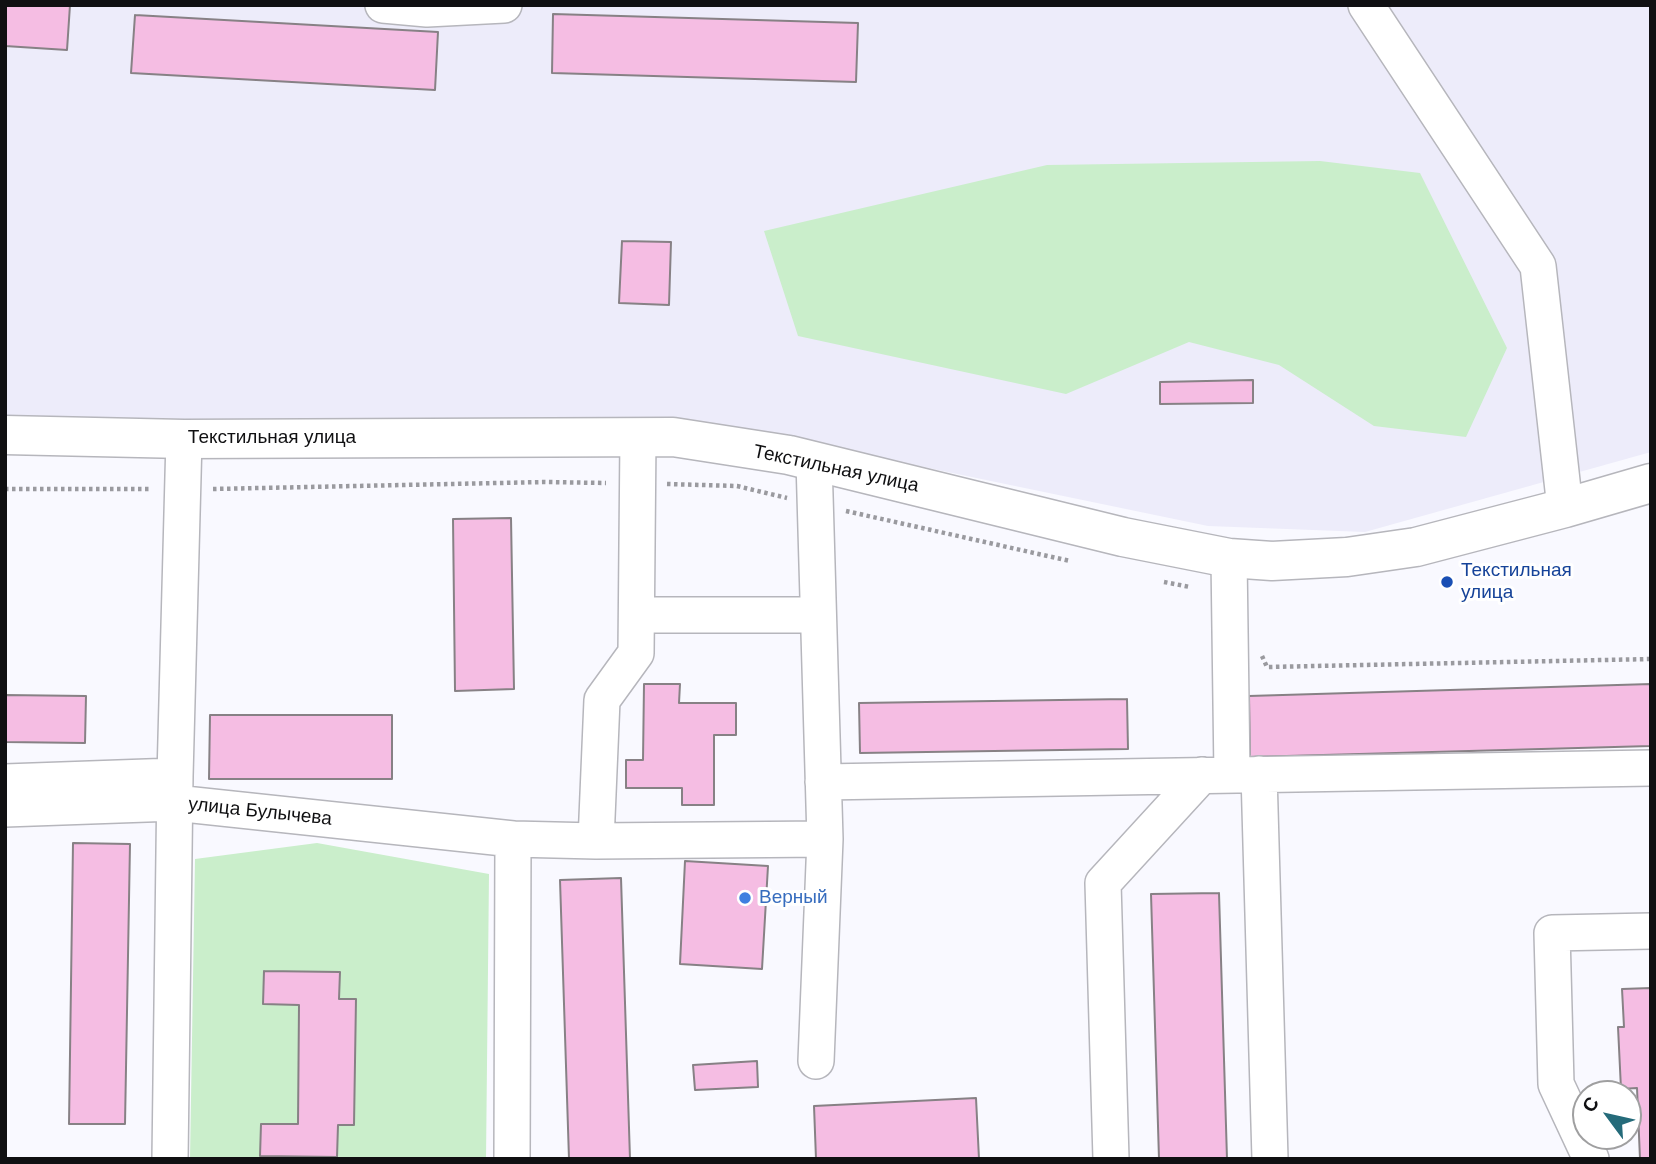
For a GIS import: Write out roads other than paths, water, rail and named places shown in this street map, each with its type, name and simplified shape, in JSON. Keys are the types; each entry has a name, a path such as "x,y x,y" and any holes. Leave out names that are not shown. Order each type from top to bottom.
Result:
{"main road":[{"name":"Текстильная улица","path":"5,435 184,439 673,437 814,461 1123,537 1229,558 1272,561 1347,557 1416,547 1565,509 1651,483"}],"street":[{"path":"383,5 427,9 504,5"},
{"path":"1366,5 1538,266 1565,509"},
{"path":"596,841 602,700 636,653 638,437"},
{"path":"170,1159 175,790 184,439"},
{"path":"814,461 825,839 816,1061"},
{"path":"1229,558 1231,775 1270,1159"},
{"path":"637,615 818,615"},
{"path":"823,782 1651,768"},
{"path":"1111,1159 1103,883 1231,775"},
{"path":"5,782 175,790"},
{"name":"улица Булычева","path":"5,809 175,790 513,839 825,839"},
{"path":"512,1159 513,839"},
{"path":"1591,1159 1556,1084 1552,933 1651,931"}],"place":[{"name":"Текстильная улица","path":"1447,582"},
{"name":"Верный","path":"745,898"}]}
